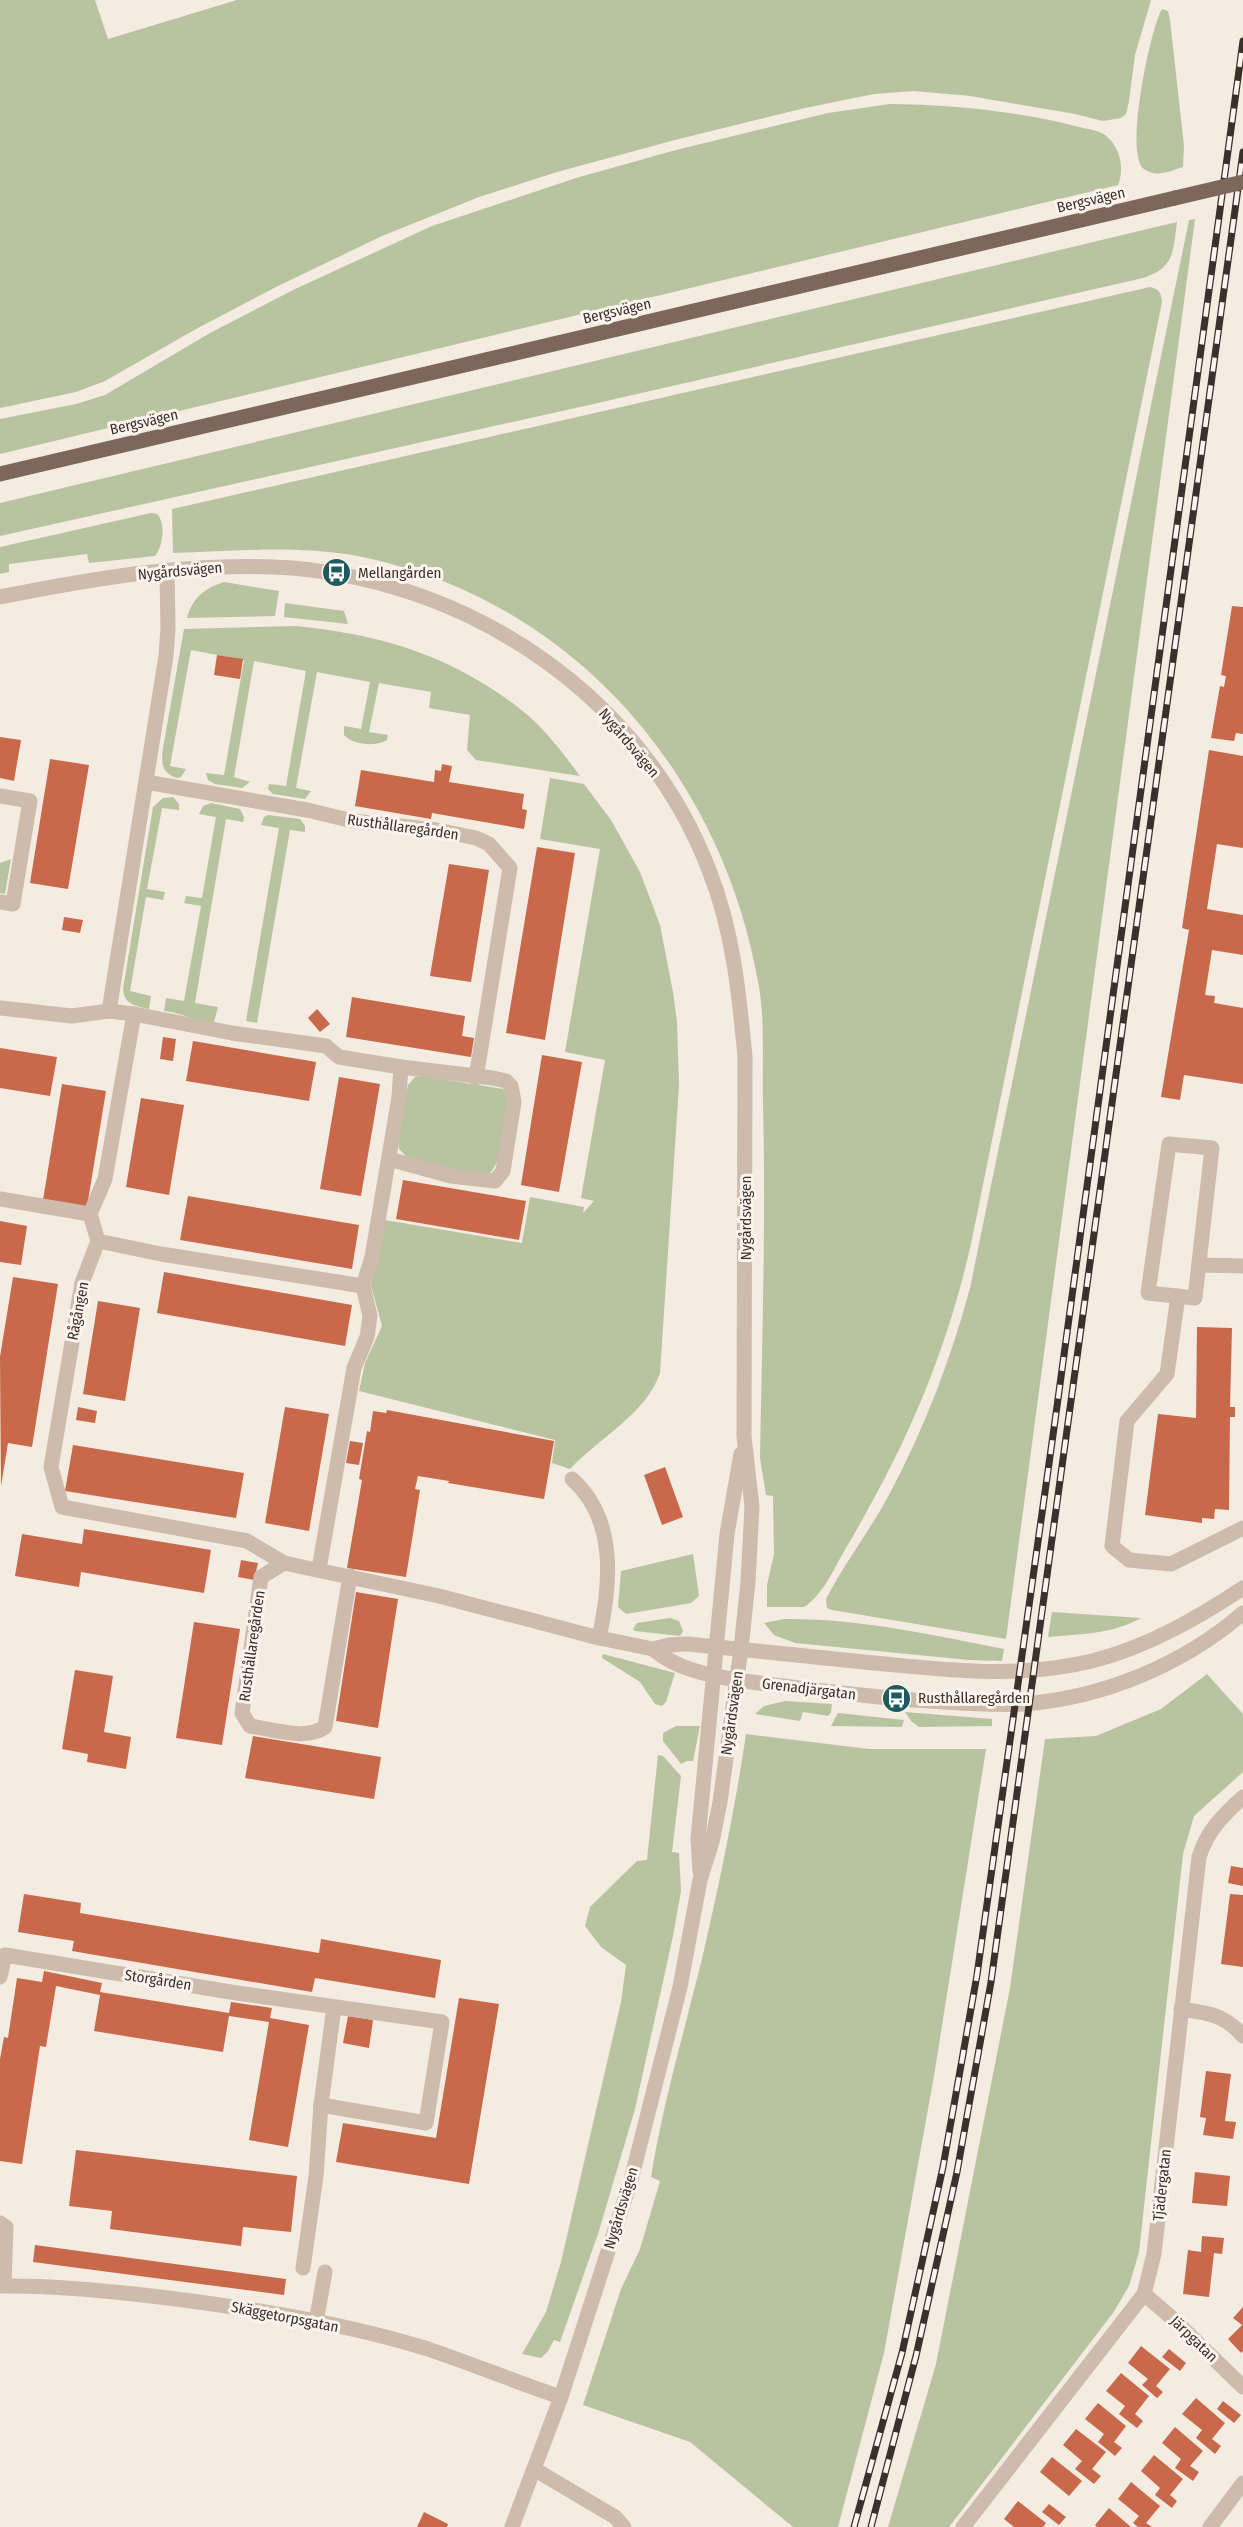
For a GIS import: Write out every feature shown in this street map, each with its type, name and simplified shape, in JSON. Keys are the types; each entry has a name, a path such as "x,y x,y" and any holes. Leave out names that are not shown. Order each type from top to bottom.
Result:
{"main road":[{"name":"Bergsvägen","path":"0,474 1243,182"}],"street":[{"name":"Nygårdsvägen","path":"0,597 88,581 167,572 223,567 291,568 345,575 428,597 478,619 567,675 612,719 648,761 683,817 709,869 728,932 740,995 745,1057 747,1141 744,1436 752,1507 748,1582 737,1680 720,1802 712,1842 700,1880 680,1988 631,2180 561,2397 512,2527"},
{"path":"109,1011 166,656 167,572"},
{"name":"Rusthållaregården","path":"146,782 307,810 352,821 437,830 476,838 489,844 510,868 476,1078"},
{"path":"0,796 30,801 13,904 0,902"},
{"path":"0,1008 72,1016 109,1011 134,1014 232,1033 326,1046 339,1057 506,1081 514,1092 507,1133 507,1153 503,1171 495,1181 451,1176 389,1159"},
{"path":"134,1014 105,1179 90,1214 98,1241 161,1254 363,1286"},
{"path":"319,1569 354,1368 367,1337 370,1316 363,1286 372,1257 399,1097 401,1067"},
{"path":"1168,1144 1212,1148 1199,1265 1195,1298 1149,1293 1168,1144"},
{"path":"0,1199 90,1214"},
{"name":"Rågången","path":"98,1241 82,1283 51,1467 62,1507 248,1541 284,1563"},
{"path":"1199,1265 1243,1266"},
{"path":"1178,1296 1167,1374 1127,1421 1112,1546 1129,1560 1170,1564 1243,1528"},
{"name":"Nygårdsvägen","path":"700,1880 698,1839 727,1534 744,1436"},
{"path":"572,1479 583,1488 596,1511 607,1547 607,1588 599,1638"},
{"path":"284,1563 439,1596 599,1638 653,1649 672,1662 713,1676"},
{"name":"Rusthållaregården","path":"284,1563 261,1577 242,1713 250,1726 297,1733 316,1733 325,1726 350,1576"},
{"name":"Grenadjärgatan","path":"716,1647 977,1673 1041,1670 1092,1661 1145,1644 1189,1623 1243,1588"},
{"name":"Grenadjärgatan","path":"713,1676 834,1693 981,1705 1054,1700 1119,1684 1170,1662 1222,1631 1243,1612"},
{"path":"653,1649 669,1645 716,1647"},
{"name":"Tjädergatan","path":"963,2527 1143,2294 1154,2254 1198,1857 1210,1832 1220,1818 1243,1797"},
{"name":"Storgården","path":"0,1977 4,1955 442,2022 426,2123 321,2105"},
{"path":"303,2268 316,2176 321,2105 334,2007"},
{"path":"1181,2008 1226,2019 1243,2036"},
{"path":"2,2285 3,2225"},
{"path":"316,2322 325,2272"},
{"name":"Skäggetorpsgatan","path":"2,2285 120,2292 232,2306 316,2322 378,2335 428,2350 561,2397"},
{"name":"Järpgatan","path":"1143,2294 1172,2318 1243,2387"},
{"path":"534,2469 615,2517 624,2527"},
{"path":"1210,2527 1243,2483"}],"green space":[{"path":"0,0 95,0 108,39 237,0 1151,0 1135,55 1126,114 1121,118 1103,121 970,96 914,91 874,94 805,108 675,140 557,172 479,197 382,236 276,287 105,381 76,392 0,408"},
{"path":"1162,9 1168,11 1170,20 1184,146 1183,167 1168,172 1153,173 1144,169 1139,159 1138,117 1151,41"},
{"path":"890,104 936,105 1010,113 1099,132 1110,140 1118,151 1121,172 1118,185 0,454 0,419 76,404 105,395 210,333 293,290 432,226 576,178 676,150 828,113"},
{"path":"1195,219 1006,1639 832,1610 827,1608 826,1599 890,1493 925,1419 954,1341 970,1288 1189,220"},
{"path":"1177,222 1173,250 1167,264 1143,278 589,405 0,536 0,503"},
{"path":"1150,287 1159,292 1162,302 961,1286 936,1364 905,1438 828,1580 811,1602 804,1607 767,1607 767,1585 774,1554 773,1496 766,1495 760,1458 764,1236 762,1015 759,987 741,911 713,840 676,773 630,713 577,661 515,617 447,583 372,559 347,554 297,550 173,553 172,509"},
{"path":"151,513 157,514 162,523 160,547 155,556 89,563 87,554 9,564 9,572 0,574 0,547"},
{"path":"224,582 279,591 275,616 187,618 192,605 200,595"},
{"path":"285,603 344,611 348,624 284,617"},
{"path":"295,626 385,641 413,650 467,674 528,715 552,740 580,776 476,760 467,750 470,715 429,708 431,692 379,683 369,732 388,735 387,740 377,744 358,743 344,735 344,726 361,729 370,682 317,672 296,788 311,791 305,799 273,794 268,789 269,784 286,786 306,671 254,661 234,777 250,782 242,788 215,784 208,780 206,773 224,775 244,660 191,650 170,766 186,769 181,777 177,778 168,773 163,766 162,753 184,629"},
{"path":"550,778 584,784 611,820 640,872 660,925 673,992 677,1022 679,1085 660,1373 653,1388 633,1413 570,1469 552,1463 555,1440 359,1391 365,1363 382,1326 371,1286 385,1220 522,1243 530,1197 584,1207 583,1213 594,1201 581,1198 605,1060 565,1052 600,849 540,839"},
{"path":"173,797 179,804 179,810 162,808 147,889 165,892 163,900 146,897 130,991 151,996 149,1009 128,1001 123,989 153,807 163,798"},
{"path":"211,803 240,809 244,817 243,822 226,819 195,1003 218,1007 213,1026 164,1011 166,998 184,1001 201,906 184,903 186,896 202,898 216,817 199,814 203,806"},
{"path":"268,815 300,819 305,826 305,832 290,830 257,1023 246,1021 279,828 261,825 264,817"},
{"path":"11,859 5,894 0,893 0,863"},
{"path":"422,1076 503,1089 508,1095 501,1150 498,1161 487,1175 459,1171 406,1156 399,1149 398,1142 408,1085 415,1077"},
{"path":"693,1554 699,1596 691,1603 626,1614 618,1607 621,1571"},
{"path":"1052,1612 1141,1618 1108,1630 1048,1637"},
{"path":"670,1618 679,1621 683,1631 680,1636 633,1629 637,1623"},
{"path":"784,1619 867,1624 1004,1649 1002,1661 969,1660 795,1643 774,1635 764,1623"},
{"path":"603,1654 675,1673 666,1702 662,1706 655,1704 640,1682 602,1658"},
{"path":"1207,1674 1243,1714 1243,1772 1194,1816 1183,1854 1139,2252 1129,2286 1113,2313 949,2527 888,2527 936,2364 1010,1988 1045,1739 1096,1736 1161,1709"},
{"path":"785,1701 832,1704 831,1712 828,1716 803,1712 800,1721 755,1714 764,1706"},
{"path":"905,1712 992,1719 992,1726 919,1727"},
{"path":"838,1713 904,1720 902,1727 831,1726"},
{"path":"676,1726 700,1726 693,1761 681,1764 663,1741 663,1733"},
{"path":"746,1734 869,1749 986,1749 934,2076 884,2353 838,2527 793,2527 690,2442 583,2405 621,2289 640,2249 660,2181 651,2177 656,2149 702,1959 732,1819"},
{"path":"658,1755 663,1756 681,1776 672,1852 679,1853 681,1891 673,1936 635,2109 598,2234 560,2342 554,2340 541,2358 522,2354 546,2312 561,2262 621,2002 626,1965 601,1947 585,1926 590,1907 637,1861 647,1860"}],"building":[{"path":"1232,606 1243,607 1243,734 1236,733 1234,741 1211,738 1220,686 1224,687 1226,676 1221,675"},
{"path":"217,655 243,659 240,679 214,675"},
{"path":"0,737 21,740 14,781 0,778"},
{"path":"1209,750 1243,756 1243,848 1217,844 1207,909 1243,915 1243,955 1212,950 1205,995 1215,996 1214,1003 1243,1008 1243,1084 1184,1075 1180,1100 1161,1097 1189,930 1182,928"},
{"path":"50,759 89,765 68,889 30,883"},
{"path":"442,764 452,766 449,782 524,794 522,809 527,810 524,829 432,813 431,819 355,806 361,770 434,782 435,770 441,771"},
{"path":"537,847 575,853 545,1040 506,1033"},
{"path":"449,864 489,870 471,982 430,976"},
{"path":"64,917 83,920 80,933 62,930"},
{"path":"352,997 465,1016 462,1036 474,1038 471,1057 346,1037"},
{"path":"317,1009 330,1024 320,1032 308,1018"},
{"path":"163,1037 176,1039 173,1061 160,1059"},
{"path":"193,1041 316,1062 309,1101 186,1081"},
{"path":"0,1048 57,1057 50,1096 0,1088"},
{"path":"542,1055 582,1062 559,1192 521,1185"},
{"path":"339,1077 380,1084 361,1196 320,1189"},
{"path":"62,1084 106,1091 87,1207 43,1200"},
{"path":"141,1098 184,1105 169,1195 126,1187"},
{"path":"403,1180 526,1201 519,1240 396,1219"},
{"path":"188,1196 359,1225 352,1269 180,1240"},
{"path":"0,1221 27,1226 21,1265 0,1262"},
{"path":"164,1272 352,1305 345,1346 157,1313"},
{"path":"13,1277 58,1284 32,1447 8,1443 1,1486 0,1357"},
{"path":"98,1301 140,1308 125,1401 83,1394"},
{"path":"1197,1327 1232,1328 1230,1407 1235,1407 1235,1417 1230,1417 1229,1510 1215,1509 1214,1519 1202,1518 1202,1523 1145,1515 1158,1414 1196,1418"},
{"path":"78,1407 97,1411 95,1423 76,1420"},
{"path":"285,1407 329,1414 309,1531 265,1523"},
{"path":"387,1410 554,1441 544,1499 418,1476 415,1489 420,1490 406,1577 347,1568 362,1480 359,1479 367,1431 370,1432 373,1411 386,1413"},
{"path":"350,1441 363,1443 359,1465 346,1463"},
{"path":"73,1445 244,1473 236,1518 65,1491"},
{"path":"665,1467 683,1517 662,1525 644,1475"},
{"path":"84,1529 211,1550 204,1593 81,1572 79,1587 15,1576 22,1534 82,1544"},
{"path":"241,1560 258,1563 254,1580 238,1577"},
{"path":"356,1592 398,1599 378,1728 336,1721"},
{"path":"194,1622 240,1629 222,1745 176,1738"},
{"path":"75,1670 113,1676 104,1732 131,1737 126,1769 87,1762 88,1754 62,1749"},
{"path":"253,1736 381,1757 374,1799 245,1778"},
{"path":"1231,1866 1243,1868 1243,1886 1228,1883"},
{"path":"24,1894 81,1903 80,1913 319,1953 321,1939 441,1960 435,1998 315,1978 312,1992 72,1951 74,1941 18,1932"},
{"path":"1230,1894 1243,1895 1243,1967 1221,1964"},
{"path":"44,1971 102,1983 100,1992 229,2013 231,2002 272,2008 270,2018 309,2025 288,2147 249,2140 269,2022 229,2016 223,2052 94,2031 100,1995 56,1986 46,2047 40,2046 22,2164 0,2161 0,2059 4,2037 8,2038 17,1978 42,1982"},
{"path":"459,1998 499,2004 469,2184 336,2162 343,2123 436,2138"},
{"path":"348,2016 373,2020 369,2048 343,2043"},
{"path":"1206,2071 1231,2074 1225,2121 1236,2122 1233,2139 1203,2135 1206,2118 1200,2117"},
{"path":"76,2150 297,2176 291,2232 243,2227 241,2246 110,2229 112,2211 69,2206"},
{"path":"1195,2172 1230,2176 1227,2206 1192,2203"},
{"path":"1202,2236 1224,2238 1222,2254 1214,2253 1209,2297 1183,2294 1188,2250 1201,2252"},
{"path":"35,2245 286,2279 284,2295 33,2262"},
{"path":"1243,2307 1243,2351 1241,2353 1228,2339 1242,2325 1233,2318"},
{"path":"1141,2346 1170,2369 1156,2386 1163,2392 1157,2398 1142,2385 1148,2379 1128,2363"},
{"path":"1169,2349 1186,2363 1180,2371 1162,2357"},
{"path":"1121,2373 1149,2396 1135,2414 1143,2421 1137,2428 1119,2414 1125,2406 1106,2391"},
{"path":"1196,2398 1225,2423 1212,2439 1221,2446 1215,2454 1196,2438 1202,2430 1182,2414"},
{"path":"1223,2401 1241,2415 1234,2423 1217,2409"},
{"path":"1098,2403 1126,2426 1114,2442 1122,2448 1115,2456 1098,2442 1104,2434 1085,2419"},
{"path":"1175,2427 1203,2451 1190,2466 1199,2472 1193,2481 1175,2468 1181,2459 1162,2443"},
{"path":"1076,2429 1106,2452 1092,2469 1101,2476 1094,2484 1075,2469 1082,2461 1063,2445"},
{"path":"1154,2455 1183,2479 1170,2495 1177,2501 1172,2508 1155,2495 1160,2488 1141,2471"},
{"path":"1052,2457 1082,2481 1069,2496 1040,2472"},
{"path":"1131,2482 1160,2506 1146,2523 1152,2527 1138,2527 1133,2523 1139,2516 1118,2499"},
{"path":"1018,2501 1046,2523 1043,2527 1014,2527 1004,2519"},
{"path":"1049,2504 1066,2517 1059,2525 1042,2512"},
{"path":"1109,2508 1131,2527 1097,2527 1095,2525"},
{"path":"424,2512 448,2524 447,2527 417,2527"}],"railway":[{"path":"854,2527 902,2353 943,2167 977,1975 1243,41"},
{"path":"871,2527 916,2356 957,2172 991,1982 1243,152"}],"place":[{"name":"Mellangården","path":"337,573"},
{"name":"Rusthållaregården","path":"897,1698"}]}
